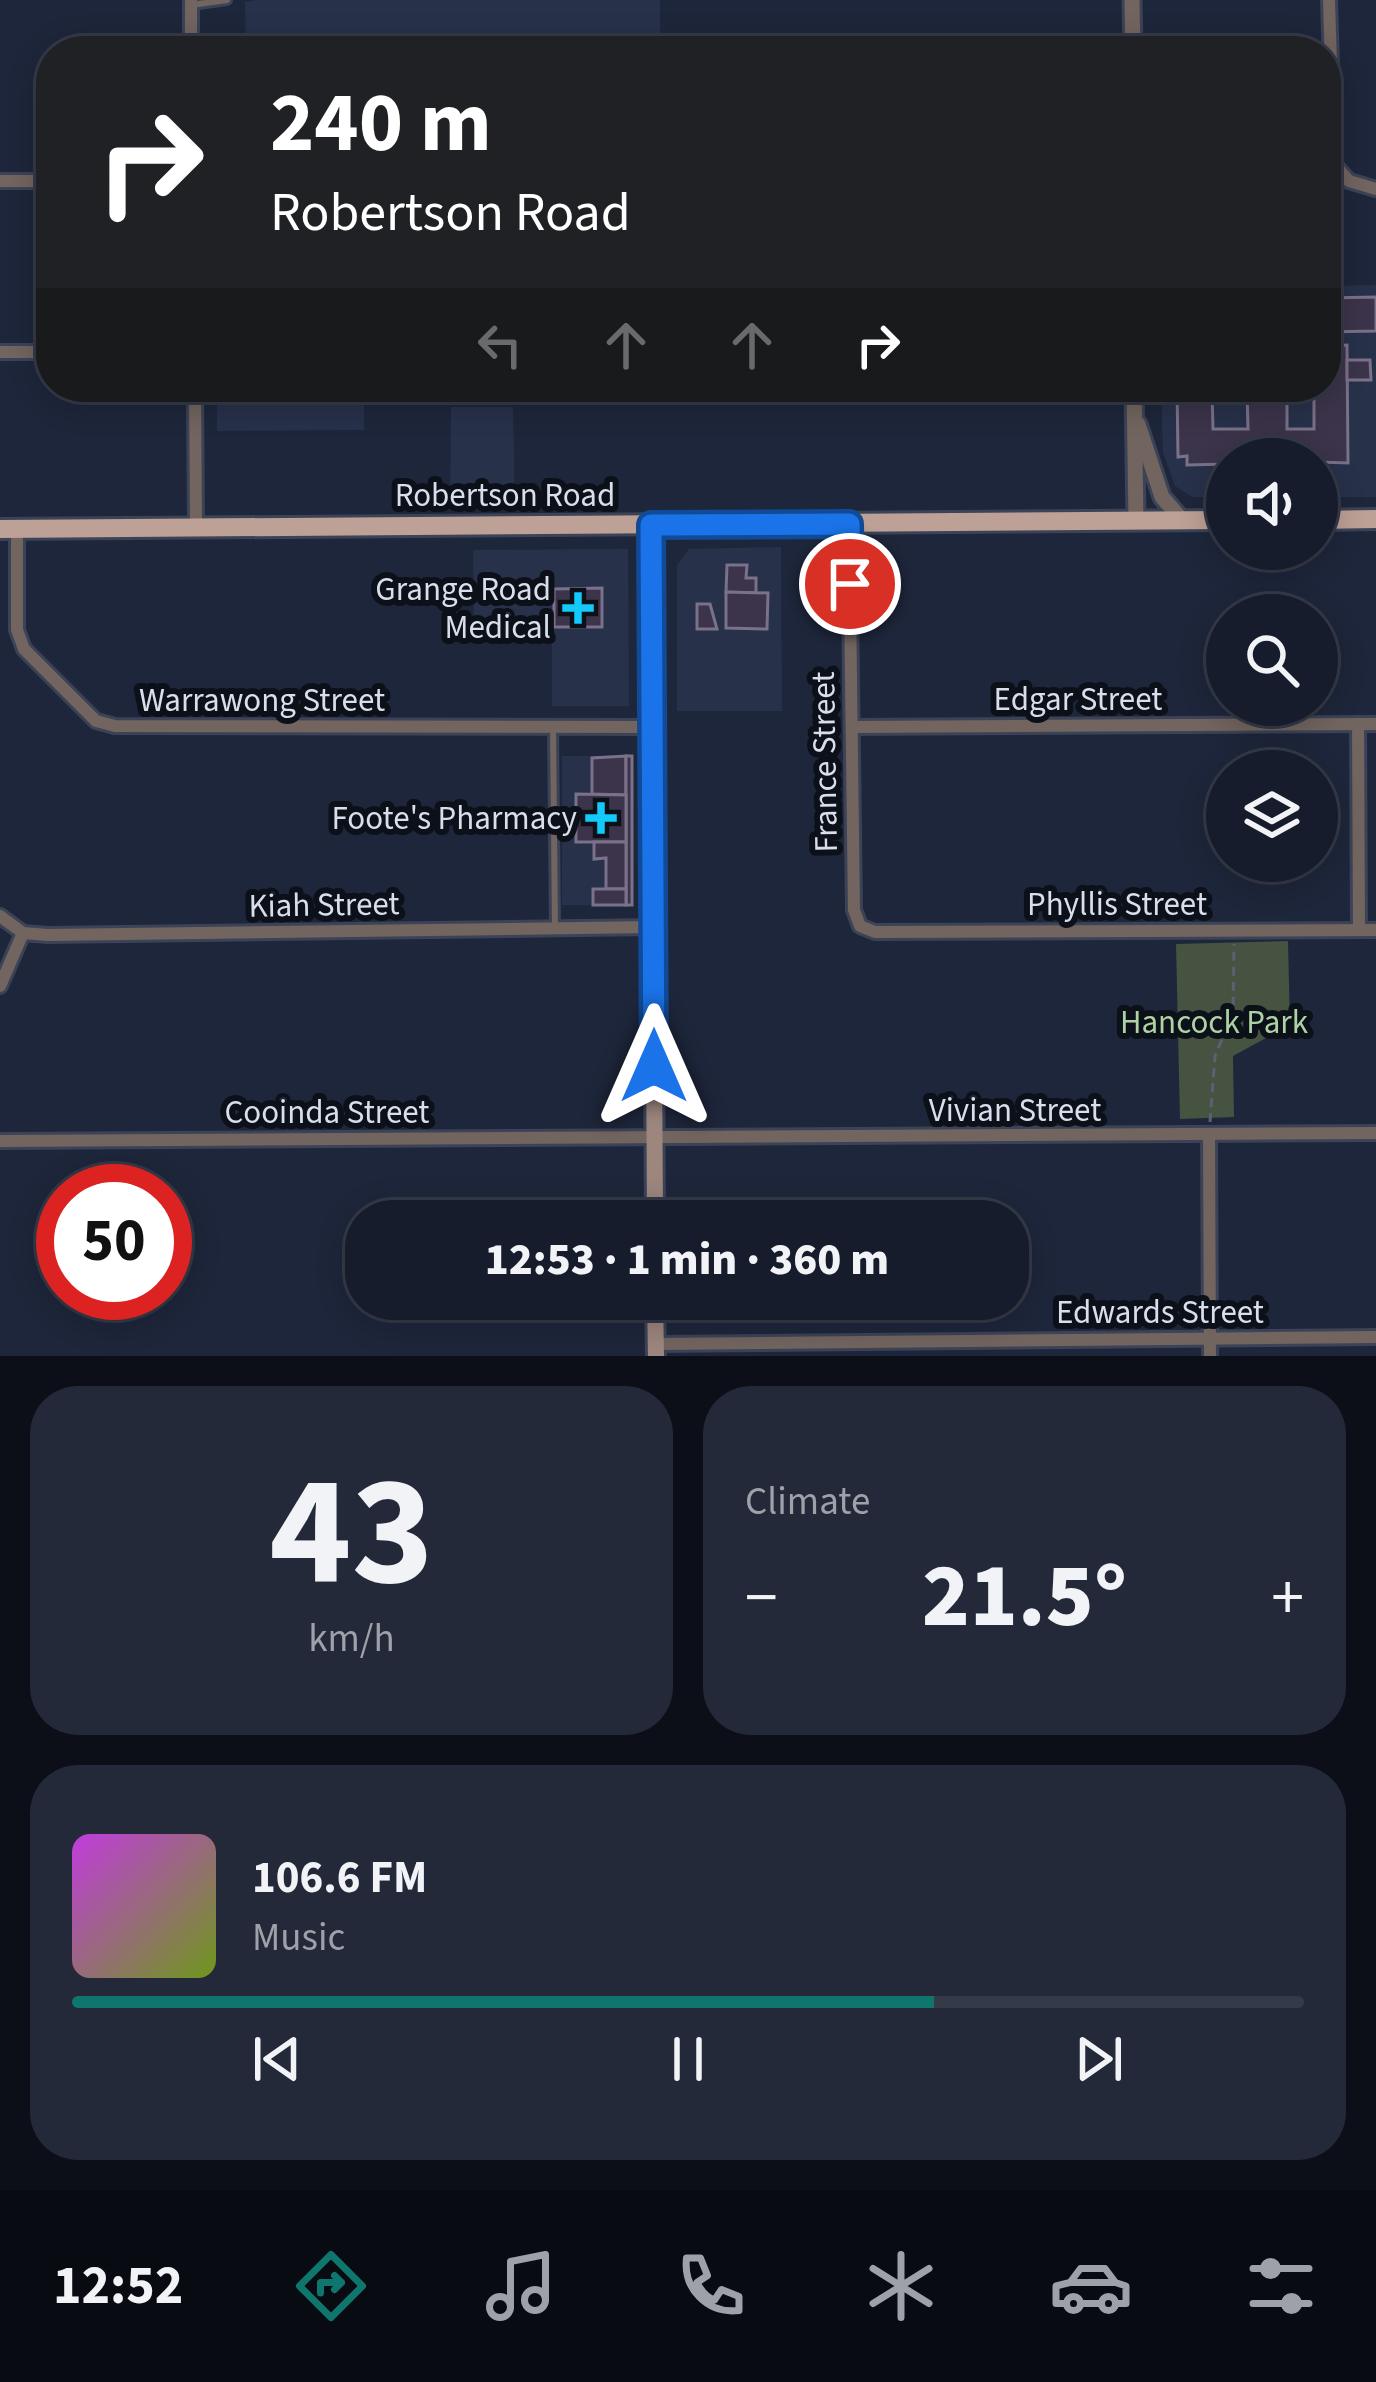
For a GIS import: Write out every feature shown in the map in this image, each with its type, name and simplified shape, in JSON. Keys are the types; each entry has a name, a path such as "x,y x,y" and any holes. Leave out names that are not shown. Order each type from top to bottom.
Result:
{"main road":[{"path":"1338,520 1376,519"},
{"name":"Robertson Road","path":"8,529 1206,520"},
{"path":"651,525 655,1200"},
{"path":"655,1320 656,1350"}],"street":[{"path":"1132,0 1132,36"},
{"path":"1329,0 1330,36"},
{"path":"191,2 191,36"},
{"path":"1341,172 1349,182 1376,189"},
{"path":"0,181 36,181"},
{"path":"0,352 36,352"},
{"path":"195,402 196,527"},
{"path":"1135,402 1136,521"},
{"path":"1135,416 1160,493 1183,520"},
{"name":"France Street","path":"849,524 854,910 860,926"},
{"name":"Warrawong Street","path":"8,529 17,630 24,649 96,721 116,726 652,728"},
{"path":"1358,724 1359,930"},
{"name":"Edgar Street","path":"852,727 1376,724"},
{"path":"0,916 23,933 0,986"},
{"name":"Phyllis Street","path":"860,926 875,932 1376,930"},
{"name":"Kiah Street","path":"23,933 653,927"},
{"name":"Vivian Street","path":"654,1138 1376,1133"},
{"path":"1209,1136 1210,1356"},
{"name":"Cooinda Street","path":"0,1141 654,1138"},
{"name":"Edwards Street","path":"656,1350 1376,1337"}],"lane":[{"path":"191,2 227,0"},
{"path":"553,727 555,928"}],"path":[{"path":"1209,1136 1215,1056 1233,1013 1235,930"}],"shaded area":[{"path":"660,0 660,36 246,36 245,2"},
{"path":"1376,285 1376,497 1338,497 1338,438 1206,438 1206,497 1192,497 1175,486 1163,453 1161,402 1341,402 1341,286"},
{"path":"217,402 364,402 364,430 217,431"},
{"path":"451,407 513,407 515,504 450,504"},
{"path":"781,547 782,711 677,711 677,565 689,549"},
{"path":"628,549 629,706 552,706 552,627 474,627 473,550"},
{"path":"562,756 626,756 626,905 562,905"}],"green space":[{"name":"Hancock Park","path":"1288,941 1290,1025 1233,1056 1234,1117 1180,1119 1176,944"}],"building":[{"path":"1376,297 1376,331 1341,332 1341,298"},
{"path":"1341,345 1347,345 1348,463 1338,463 1338,438 1206,438 1206,465 1187,465 1187,456 1178,457 1177,402 1212,402 1213,429 1248,429 1247,402 1287,402 1287,429 1314,429 1314,402 1341,402"},
{"path":"1347,360 1370,360 1371,380 1347,380"},
{"path":"727,565 747,565 746,578 756,578 756,593 726,592"},
{"name":"Grange Road Medical","path":"602,588 602,627 554,627 554,589"},
{"path":"726,592 768,593 767,629 726,628"},
{"path":"697,604 710,604 717,629 697,629"},
{"path":"626,756 626,795 592,794 592,758"},
{"path":"626,756 632,756 632,905 626,905"},
{"name":"Foote's Pharmacy","path":"576,794 626,795 626,842 576,842"},
{"path":"594,842 626,842 626,889 606,889 606,858 594,859"},
{"path":"593,889 626,889 626,905 593,905"}],"place":[{"name":"Grange Road Medical","path":"578,608"},
{"name":"Foote's Pharmacy","path":"601,818"}],"route":[{"path":"654,1066 651,525 849,524 850,584"}]}
